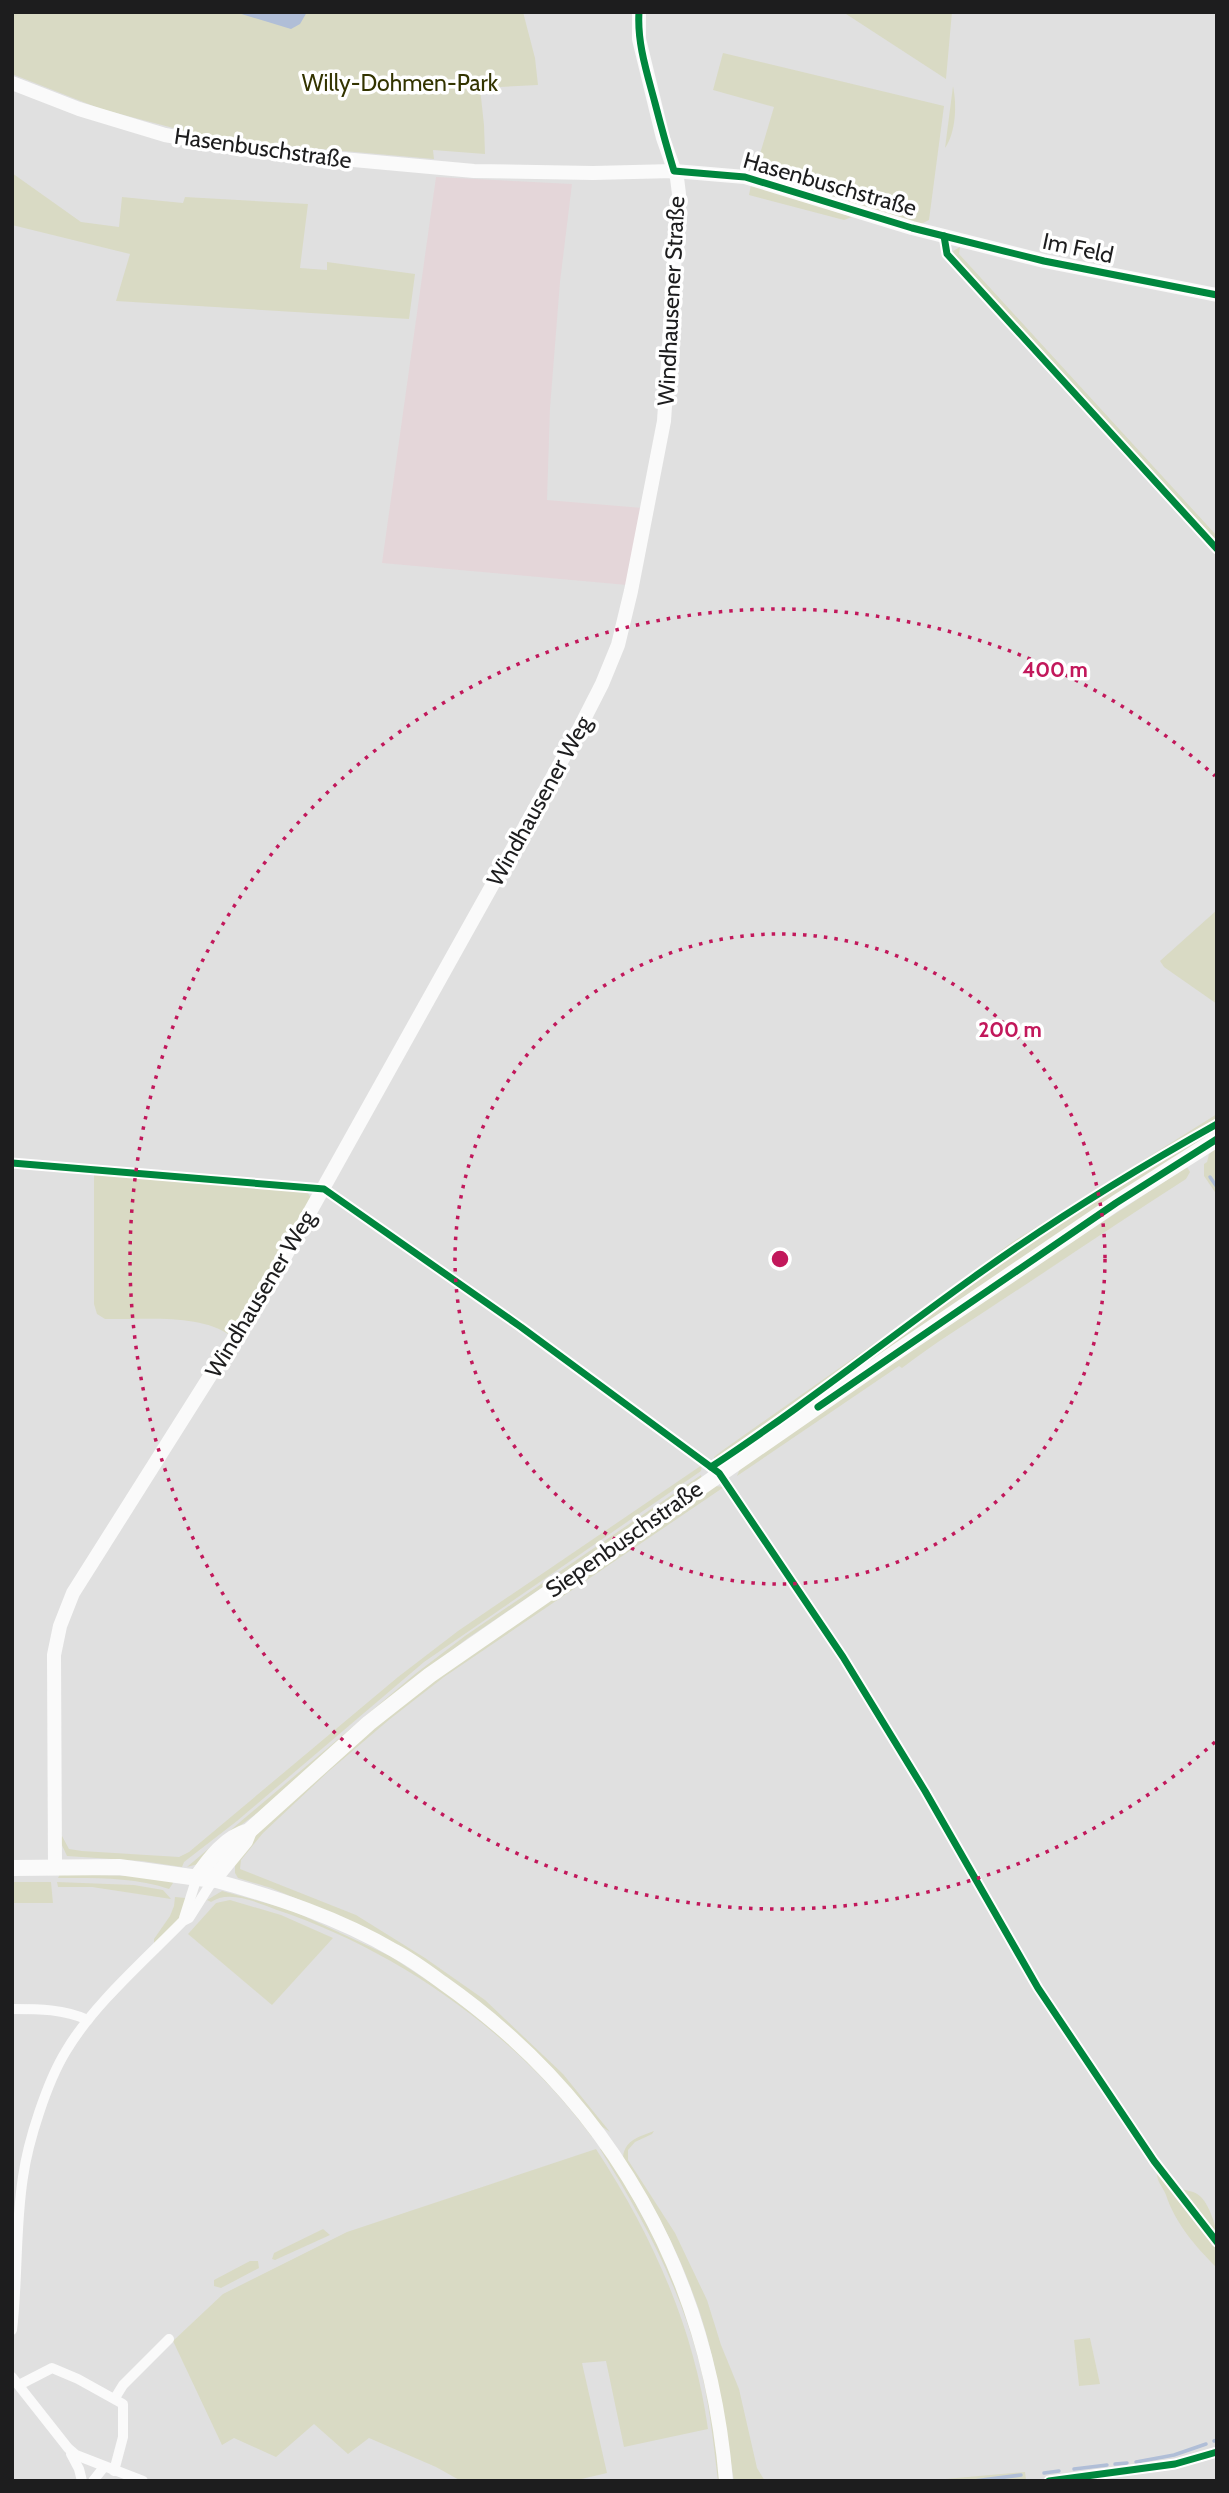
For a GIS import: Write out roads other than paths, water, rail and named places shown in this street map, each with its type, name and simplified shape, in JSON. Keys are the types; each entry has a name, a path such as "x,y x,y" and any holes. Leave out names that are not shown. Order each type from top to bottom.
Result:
{"main road":[{"name":"Siepenbuschstraße","path":"197,1877 237,1834 249,1830 369,1723 441,1667 889,1357 1116,1203 1217,1139"},
{"path":"12,1868 119,1867 213,1880 245,1841 249,1830"}],"street":[{"name":"Windhausener Straße","path":"631,591 664,421 679,215 679,194 674,171 639,39 639,12"},
{"name":"Hasenbuschstraße","path":"12,83 79,109 165,135 225,147 474,171 674,171 746,177 933,233"},
{"name":"Im Feld","path":"933,233 1044,261 1217,295"},
{"name":"Windhausener Weg","path":"55,1866 54,1655 60,1626 73,1593 261,1299 340,1160 597,694 618,645 631,591"},
{"path":"183,1921 197,1877"},
{"path":"12,2330 19,2207 26,2160 51,2079 88,2020 196,1909 213,1880 298,1906 397,1951 493,2020 565,2091 622,2166 679,2274 715,2390 726,2481"},
{"path":"12,2009 60,2011 88,2020"},
{"path":"115,2398 123,2385 169,2339"},
{"path":"82,2481 76,2460 16,2381 52,2368 123,2404 123,2437 109,2469 93,2481"},
{"path":"68,2448 83,2459 143,2481"},
{"path":"1049,2481 1175,2464 1217,2452"}],"water":[{"path":"235,12 307,12 300,24 291,29"}],"waterway":[{"path":"1210,1177 1217,1187"},
{"path":"1136,2462 1174,2455 1206,2444"},
{"path":"1115,2464 1127,2463"},
{"path":"1074,2469 1107,2465"},
{"path":"1044,2473 1059,2471"},
{"path":"974,2481 1021,2475"}],"park label":[{"name":"Willy-Dohmen-Park","path":"400,83"}]}
